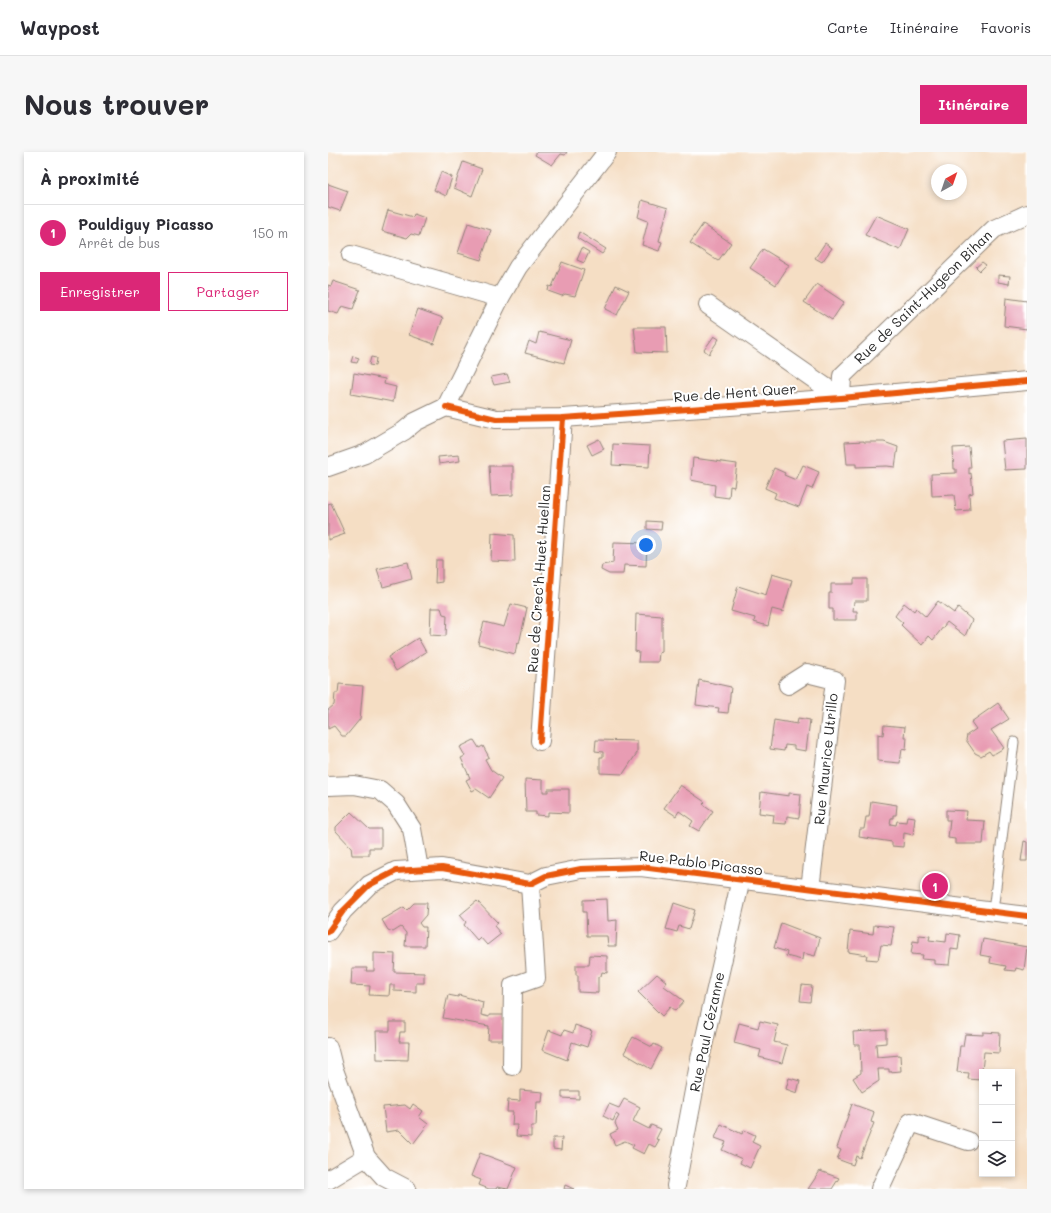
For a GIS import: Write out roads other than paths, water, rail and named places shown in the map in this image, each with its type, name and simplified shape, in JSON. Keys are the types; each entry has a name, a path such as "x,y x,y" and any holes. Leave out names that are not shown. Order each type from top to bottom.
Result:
{"street":[{"path":"328,467 365,454 404,432 415,422 446,407 500,298 518,267 607,152"},
{"name":"Rue de Saint-Hugeon Bihan","path":"841,398 842,376 994,229 1027,214"},
{"path":"351,255 500,298"},
{"path":"708,305 841,398"},
{"name":"Rue de Hent Quer","path":"446,407 496,420 563,418 841,398 1027,381"},
{"name":"Rue de Crec'h Huet Huellan","path":"540,741 563,418"},
{"name":"Rue Maurice Utrillo","path":"788,685 807,673 835,680 810,888"},
{"path":"328,786 354,785 380,790 396,804 412,829 419,869"},
{"name":"Rue Pablo Picasso","path":"530,884 546,876 581,869 641,867 1027,916"},
{"path":"328,932 343,911 369,885 396,871 442,868 530,884 536,978 513,986 512,1066"},
{"name":"Rue Paul Cézanne","path":"676,1186 700,1059 741,879"},
{"path":"328,1047 333,1067 366,1157 384,1177 407,1189"},
{"path":"880,1189 911,1122 968,1141"},
{"path":"328,1180 366,1157"}],"lane":[{"path":"993,911 1014,742"}],"place":[{"name":"Pouldiguy Picasso","path":"935,886"}]}
